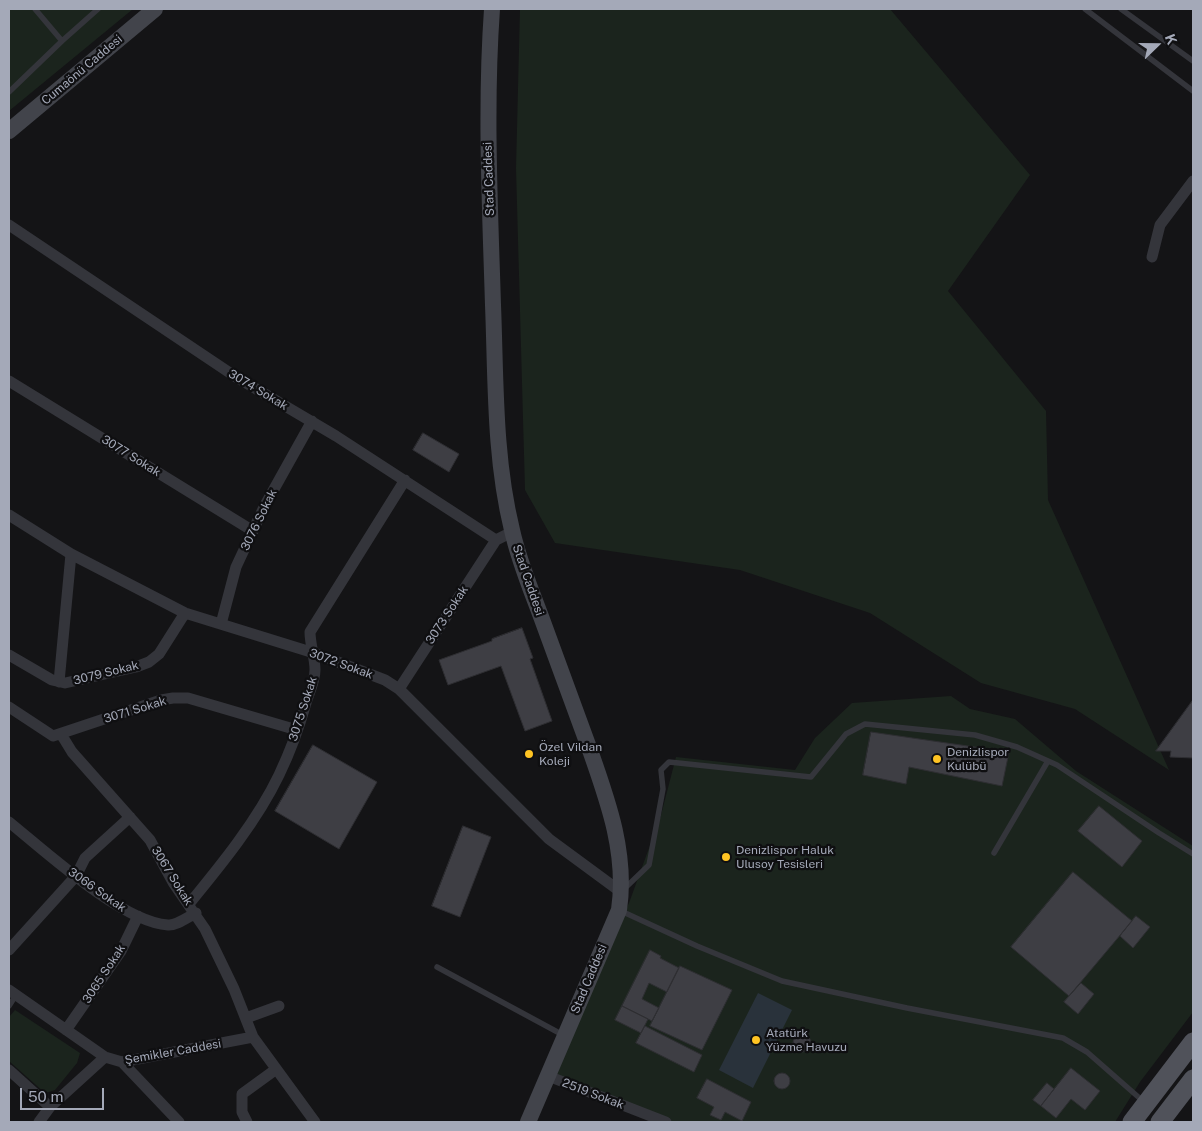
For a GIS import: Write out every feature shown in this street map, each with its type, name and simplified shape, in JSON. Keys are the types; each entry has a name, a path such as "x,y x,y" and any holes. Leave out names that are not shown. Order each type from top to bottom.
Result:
{"main road":[{"path":"1132,1122 1193,1042"},
{"path":"1160,1122 1193,1079"}],"street":[{"name":"Cumaönü Caddesi","path":"9,130 155,9"},
{"name":"Stad Caddesi","path":"492,9 488,125 497,417 507,508 522,565 579,720 613,821 621,864 619,910 528,1122"},
{"path":"1152,257 1160,225 1193,181"},
{"name":"3074 Sokak","path":"9,225 236,377 312,421 496,540"},
{"name":"3077 Sokak","path":"9,381 253,531"},
{"name":"3076 Sokak","path":"221,624 236,568 264,507 312,421"},
{"name":"3075 Sokak","path":"192,908 257,813 279,776 297,730 315,672 310,632 405,480"},
{"name":"3072 Sokak","path":"9,515 71,554 185,613 314,654 385,680 399,689 550,839 621,892"},
{"path":"496,540 512,532"},
{"name":"3073 Sokak","path":"399,689 496,540"},
{"path":"59,682 71,554"},
{"name":"3079 Sokak","path":"9,654 52,680 65,683 136,667 149,662 160,654 185,613"},
{"name":"3071 Sokak","path":"61,734 161,700 173,698 188,698 297,730"},
{"path":"9,707 53,736 61,734"},
{"name":"3067 Sokak","path":"61,734 72,752 150,840 174,884 192,908 234,989 253,1037"},
{"path":"9,950 76,876 85,858 130,816"},
{"name":"3066 Sokak","path":"9,822 118,907 152,922 170,926 192,908"},
{"name":"3065 Sokak","path":"66,1030 121,951 138,916"},
{"name":"Şemikler Caddesi","path":"12,993 104,1057 122,1062 253,1037"},
{"path":"246,1018 279,1006"},
{"path":"253,1037 310,1120"},
{"path":"39,1122 50,1108 104,1057"},
{"path":"122,1062 179,1122"},
{"path":"9,1070 50,1108"},
{"path":"247,1122 242,1112 242,1094 276,1070"},
{"name":"2519 Sokak","path":"548,1076 666,1122"}],"lane":[{"path":"35,9 62,41"},
{"path":"9,92 98,9"},
{"path":"1085,9 1193,91"},
{"path":"1121,9 1193,61"},
{"path":"621,892 648,865 662,789 661,770 669,762 811,778 846,734 866,724 975,735 1017,746 1048,761 1193,854"},
{"path":"994,853 1048,761"},
{"path":"619,910 697,946 782,981 889,1005 1062,1038 1087,1052 1146,1104"},
{"path":"437,967 565,1036"},
{"path":"9,1006 12,993"}],"shaded area":[{"path":"9,9 133,9 9,111"},
{"path":"520,9 890,9 1030,175 948,291 1046,411 1048,500 1169,770 1075,709 981,683 870,613 740,570 555,543 525,490 516,168"},
{"path":"951,696 970,709 1015,719 1076,771 1193,846 1193,1012 1140,1082 1115,1122 668,1122 548,1076 565,1036 629,903 661,815 676,757 795,770 815,738 852,703"},
{"name":"Atatürk Yüzme Havuzu","path":"758,993 792,1010 753,1088 719,1070"},
{"path":"15,1010 80,1053 77,1063 55,1090 45,1093 9,1061 9,1017"}],"building":[{"path":"423,433 459,454 449,472 413,450"},
{"path":"522,628 533,658 530,659 552,721 525,731 501,666 448,685 439,660"},
{"path":"1193,700 1193,758 1170,757 1171,751 1156,751"},
{"name":"Denizlispor Kulübü","path":"871,732 1009,752 1002,786 909,767 906,784 863,775"},
{"path":"313,745 377,782 339,849 275,811"},
{"path":"1099,806 1142,841 1122,867 1078,831"},
{"path":"463,826 491,837 460,917 432,906"},
{"path":"1073,872 1132,921 1069,996 1011,947"},
{"path":"1136,916 1150,927 1133,948 1120,936"},
{"path":"650,950 661,956 660,958 679,968 667,992 649,983 642,999 659,1008 652,1021 622,1006"},
{"path":"680,966 732,990 702,1050 650,1026"},
{"path":"1081,983 1094,994 1078,1014 1064,1002"},
{"path":"622,1006 648,1019 641,1033 615,1020"},
{"path":"645,1026 702,1055 694,1072 636,1043"},
{"path":"802,1034 808,1037 811,1043 808,1049 802,1052 796,1049 793,1043 796,1037"},
{"path":"1071,1068 1100,1091 1085,1110 1071,1099 1056,1118 1041,1106"},
{"path":"779,1073 785,1073 790,1078 788,1087 779,1089 774,1084 774,1078"},
{"path":"707,1079 751,1102 742,1121 725,1112 721,1120 710,1115 714,1107 697,1098"},
{"path":"1047,1083 1054,1089 1041,1106 1033,1100"}],"place":[{"name":"Özel Vildan Koleji","path":"529,754"},
{"name":"Denizlispor Kulübü","path":"937,759"},
{"name":"Denizlispor Haluk Ulusoy Tesisleri","path":"726,857"},
{"name":"Atatürk Yüzme Havuzu","path":"756,1040"}]}
